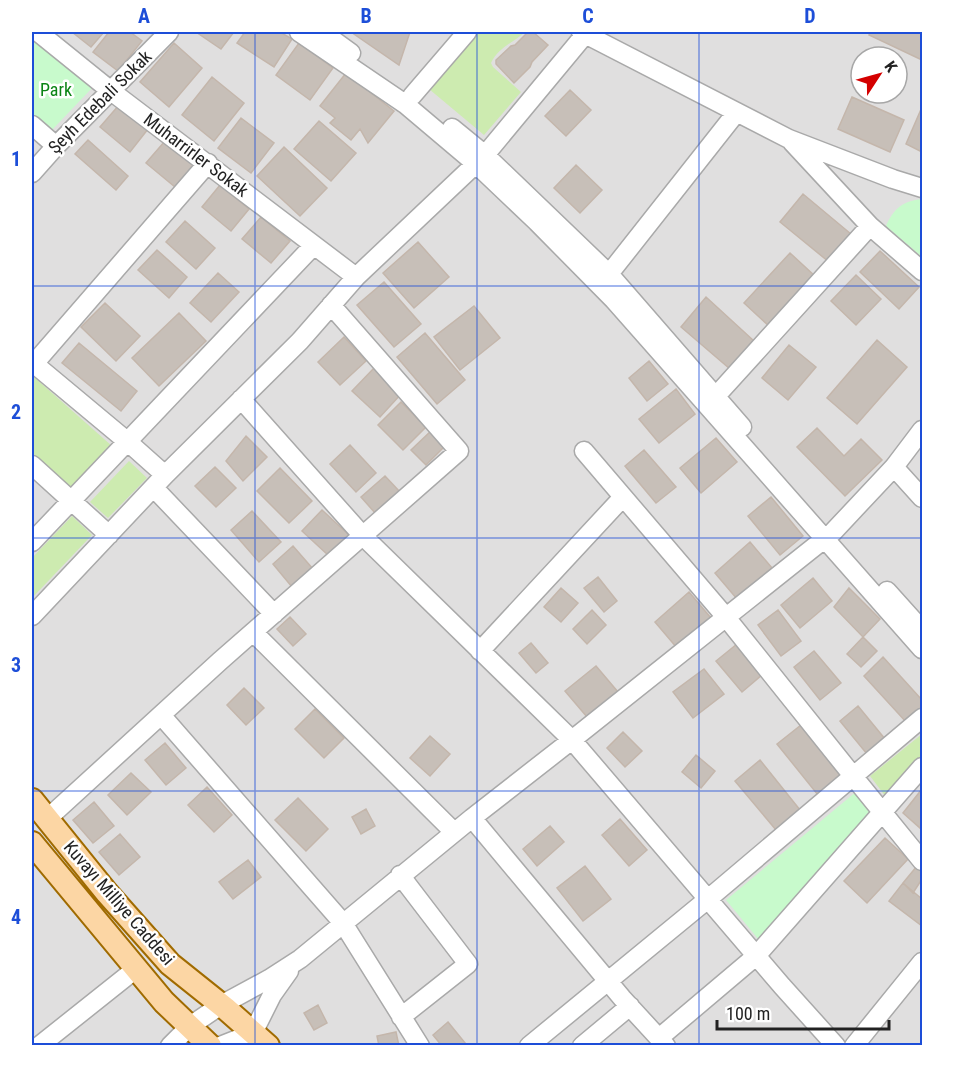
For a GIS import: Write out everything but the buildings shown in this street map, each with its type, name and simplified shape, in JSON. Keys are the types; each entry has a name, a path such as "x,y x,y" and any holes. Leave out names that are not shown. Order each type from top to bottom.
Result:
{"main road":[{"name":"Kuvayı Milliye Caddesi","path":"32,800 107,893 170,964 260,1039"},
{"name":"Kuvayı Milliye Caddesi","path":"32,843 164,1002 210,1046"}],"street":[{"name":"Muharrirler Sokak","path":"38,32 111,91 356,278"},
{"name":"Şeyh Edebali Sokak","path":"32,173 169,32"},
{"path":"299,32 481,159 537,222 614,300 829,535 919,618"},
{"path":"321,32 412,96 609,274 717,396 922,649"},
{"path":"412,96 467,32"},
{"path":"32,616 159,482 300,341 356,278 481,159 584,32 789,139 922,188"},
{"path":"609,274 736,112"},
{"path":"32,125 56,146"},
{"path":"789,139 870,226 922,271"},
{"path":"208,163 32,364 128,442 159,482 274,614"},
{"path":"717,396 870,226"},
{"path":"32,542 314,245"},
{"path":"47,819 253,632 459,451 331,305"},
{"path":"241,399 363,536 572,740 836,1046"},
{"path":"170,1046 190,1026 221,1005 296,962 400,875 829,535 894,467 922,430"},
{"path":"584,451 725,616 922,861"},
{"path":"32,465 109,535"},
{"path":"894,467 922,498"},
{"path":"480,651 623,497"},
{"path":"253,632 454,832"},
{"path":"161,715 343,923 420,1046"},
{"path":"529,1046 708,899 922,718"},
{"path":"472,818 663,1042 756,956 922,767"},
{"path":"400,875 468,964 401,1017"},
{"path":"220,1046 260,1039 272,995 296,962"},
{"path":"854,1046 922,962"},
{"path":"39,1046 137,968"},
{"path":"582,1046 630,1006"}],"shaded area":[{"path":"32,32 922,32 922,1045 32,1045"}],"green space":[{"path":"478,32 525,32 502,49 491,63 521,92 484,135 429,89"},
{"name":"Park","path":"32,38 93,87 51,131 32,115"},
{"path":"922,199 922,257 886,226 892,214 900,206"},
{"path":"34,377 112,446 72,492 32,456 32,380"},
{"path":"129,461 147,478 108,518 90,502"},
{"path":"72,516 92,535 32,598 32,558"},
{"path":"922,734 922,756 886,797 870,776"},
{"path":"857,791 873,813 759,940 726,900"}]}
